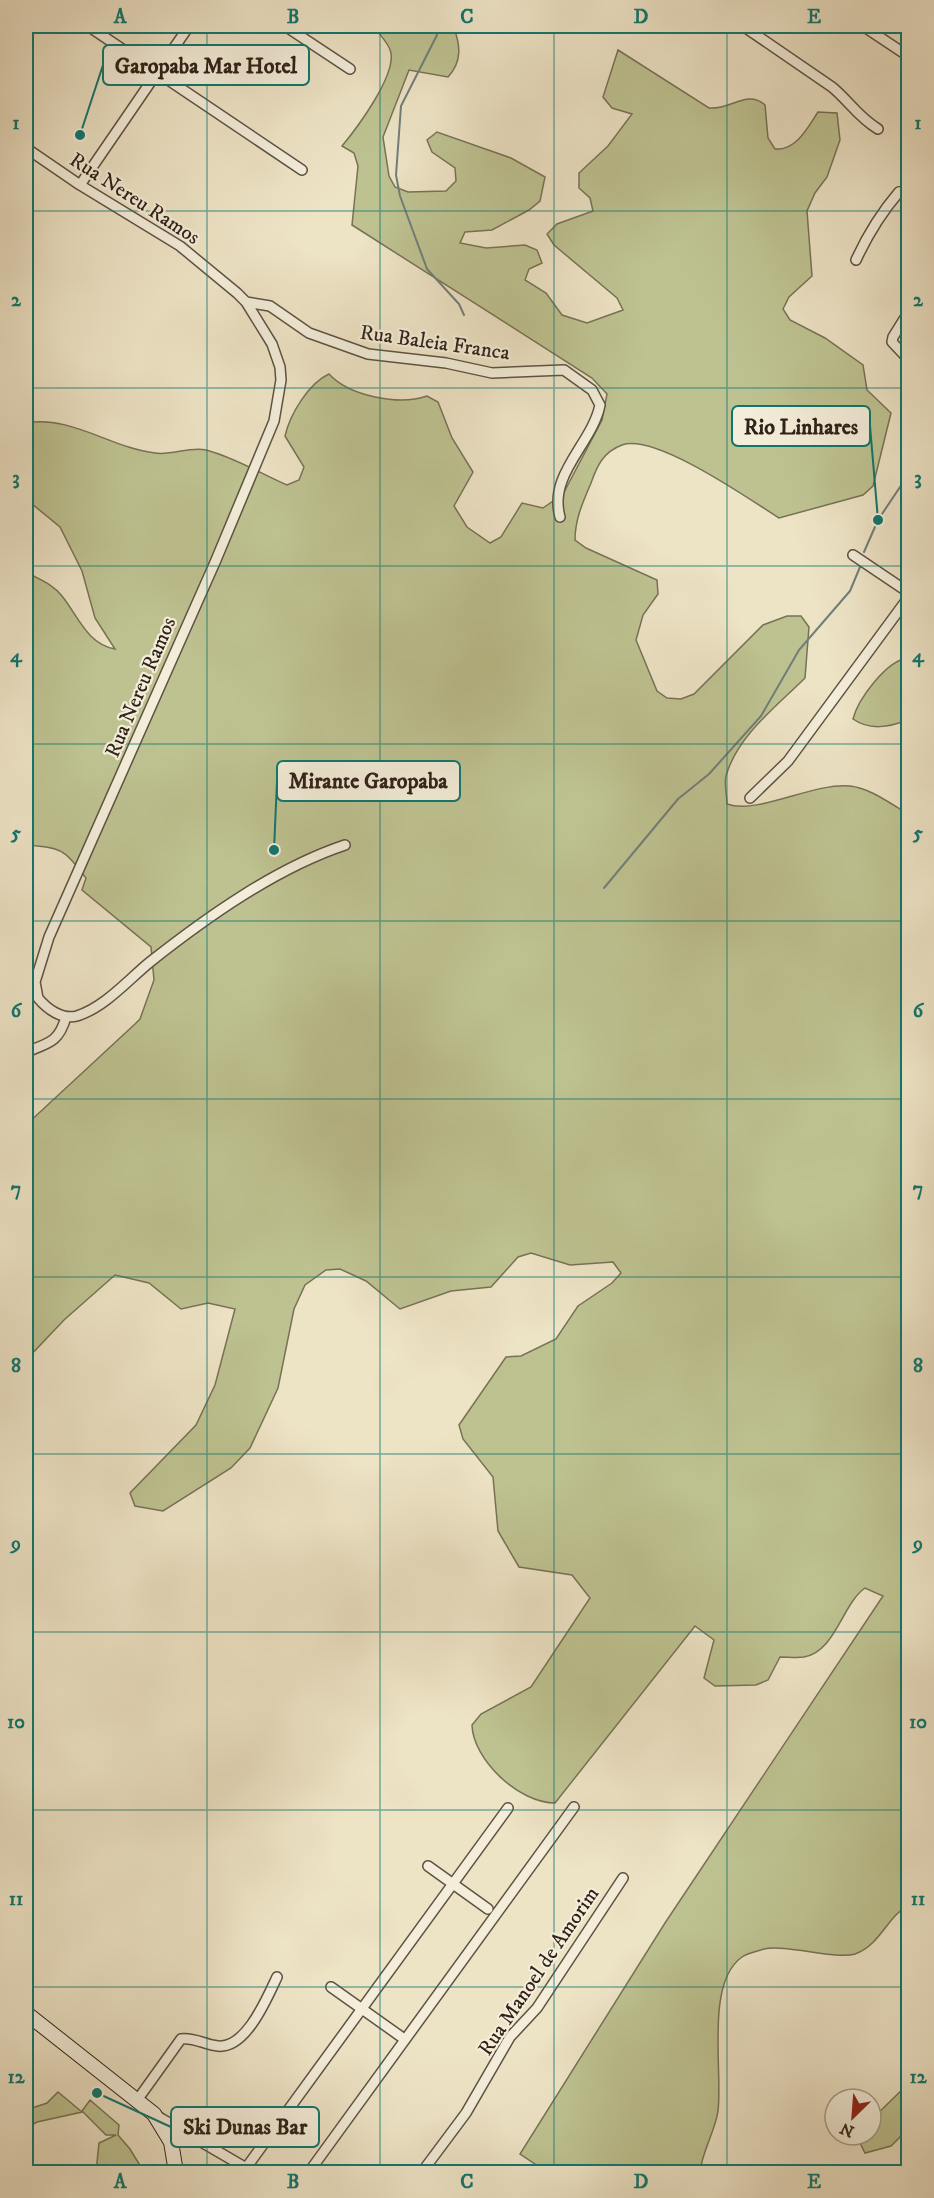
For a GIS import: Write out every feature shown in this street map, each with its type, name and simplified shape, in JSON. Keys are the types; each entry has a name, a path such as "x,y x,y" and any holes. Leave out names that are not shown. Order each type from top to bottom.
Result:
{"main road":[{"path":"26,2013 138,2099 154,2115 166,2132 174,2152 176,2172"}],"street":[{"path":"88,26 302,170"},
{"path":"80,185 189,26"},
{"path":"285,26 350,69"},
{"path":"743,26 832,87 843,96 856,114 878,129"},
{"path":"863,26 909,56"},
{"path":"26,62 26,70"},
{"name":"Rua Nereu Ramos","path":"26,147 80,185 180,246 246,302 276,354 280,380 276,412 216,560 49,937 35,991 43,1004 66,1017"},
{"path":"856,260 869,231 887,205 899,192 909,198"},
{"name":"Rua Baleia Franca","path":"246,302 270,306 309,333 368,354 446,363 492,373 560,369 571,373 592,390 600,405 594,423 560,486 557,500 560,517"},
{"path":"909,313 892,342 909,359"},
{"path":"854,555 909,592"},
{"path":"750,798 789,761 909,598"},
{"path":"26,1052 47,1044 59,1036 66,1017 75,1017 93,1008 158,956 270,878 317,854 345,845"},
{"path":"309,2172 574,1807"},
{"path":"154,2115 250,2170 362,2009 508,1808"},
{"path":"428,1866 488,1909"},
{"name":"Rua Manoel de Amorim","path":"422,2172 466,2113 510,2037 537,2008 623,1878"},
{"path":"138,2099 181,2039 187,2038 220,2046 237,2039 255,2020 277,1977"},
{"path":"331,1987 400,2036"},
{"path":"174,2152 186,2132"}],"green space":[{"path":"373,26 453,26 459,47 456,65 448,77 409,70 383,137 389,176 395,187 408,192 446,191 456,181 455,168 432,152 427,140 437,132 511,158 545,177 540,201 529,210 492,230 465,232 460,243 486,248 525,245 537,250 542,263 529,269 525,280 546,293 562,315 587,323 623,310 617,298 554,245 547,234 557,224 593,211 590,198 579,188 579,173 608,146 632,114 612,108 603,97 618,50 709,108 717,108 745,99 752,99 765,105 768,138 775,149 789,146 801,137 818,112 837,113 840,140 827,177 815,193 807,211 812,276 789,297 783,309 790,320 825,338 863,365 867,390 891,413 873,486 863,495 779,518 725,483 678,458 637,444 622,445 605,456 598,465 580,511 575,532 575,540 586,548 657,580 658,594 643,615 636,640 657,691 667,698 681,699 694,694 763,625 787,616 801,616 809,627 805,678 759,722 739,748 726,776 727,804 754,805 820,789 850,786 873,793 908,814 908,1907 895,1916 872,1944 855,1954 836,1955 764,1949 742,1957 731,1969 723,1986 719,2007 718,2111 700,2172 544,2170 520,2154 665,1923 883,1596 865,1588 857,1595 824,1646 804,1657 780,1657 768,1680 756,1685 715,1686 704,1678 714,1640 695,1626 555,1803 527,1796 513,1788 489,1765 474,1738 472,1725 481,1714 531,1687 590,1598 572,1575 519,1567 498,1531 493,1477 463,1439 459,1425 506,1357 521,1356 556,1339 578,1306 612,1283 621,1273 613,1262 570,1265 531,1253 518,1257 491,1287 451,1291 400,1309 366,1281 340,1269 326,1270 305,1285 294,1309 278,1388 250,1448 231,1468 163,1511 135,1506 130,1493 196,1425 215,1385 235,1309 208,1303 181,1309 149,1283 115,1275 64,1320 26,1360 26,1125 140,1019 154,980 151,947 82,890 86,878 72,861 61,851 26,845 26,572 54,588 90,635 105,646 115,649 95,618 82,571 60,527 26,499 26,423 59,424 139,450 161,454 194,449 206,450 236,461 287,485 299,480 304,467 285,436 301,400 322,378 329,374 349,388 375,397 403,400 427,396 438,402 452,438 473,472 454,506 467,527 490,543 501,537 522,503 543,508 563,494 602,420 607,394 592,378 352,225 358,166 354,153 342,146 374,102 391,63 388,46"},
{"path":"908,658 908,720 880,727 859,723 853,719 861,701 874,682 891,666"},
{"path":"908,2084 908,2129 891,2146 865,2153 862,2147 883,2147 883,2108"},
{"path":"58,2092 82,2112 37,2122 26,2128 26,2110 47,2103"},
{"path":"90,2100 119,2125 118,2135 144,2172 96,2172 99,2143 116,2135 106,2135 82,2111"}],"waterway":[{"path":"434,26 437,35 401,106 396,175 400,196 427,269 459,304 464,315"},
{"path":"864,552 878,520 908,475"},
{"path":"604,888 678,799 709,774 761,716 799,650 850,591 860,567"},
{"path":"26,938 31,933"}],"place":[{"name":"Garopaba Mar Hotel","path":"80,135"},
{"name":"Rio Linhares","path":"878,520"},
{"name":"Mirante Garopaba","path":"274,850"},
{"name":"Ski Dunas Bar","path":"97,2093"}]}
